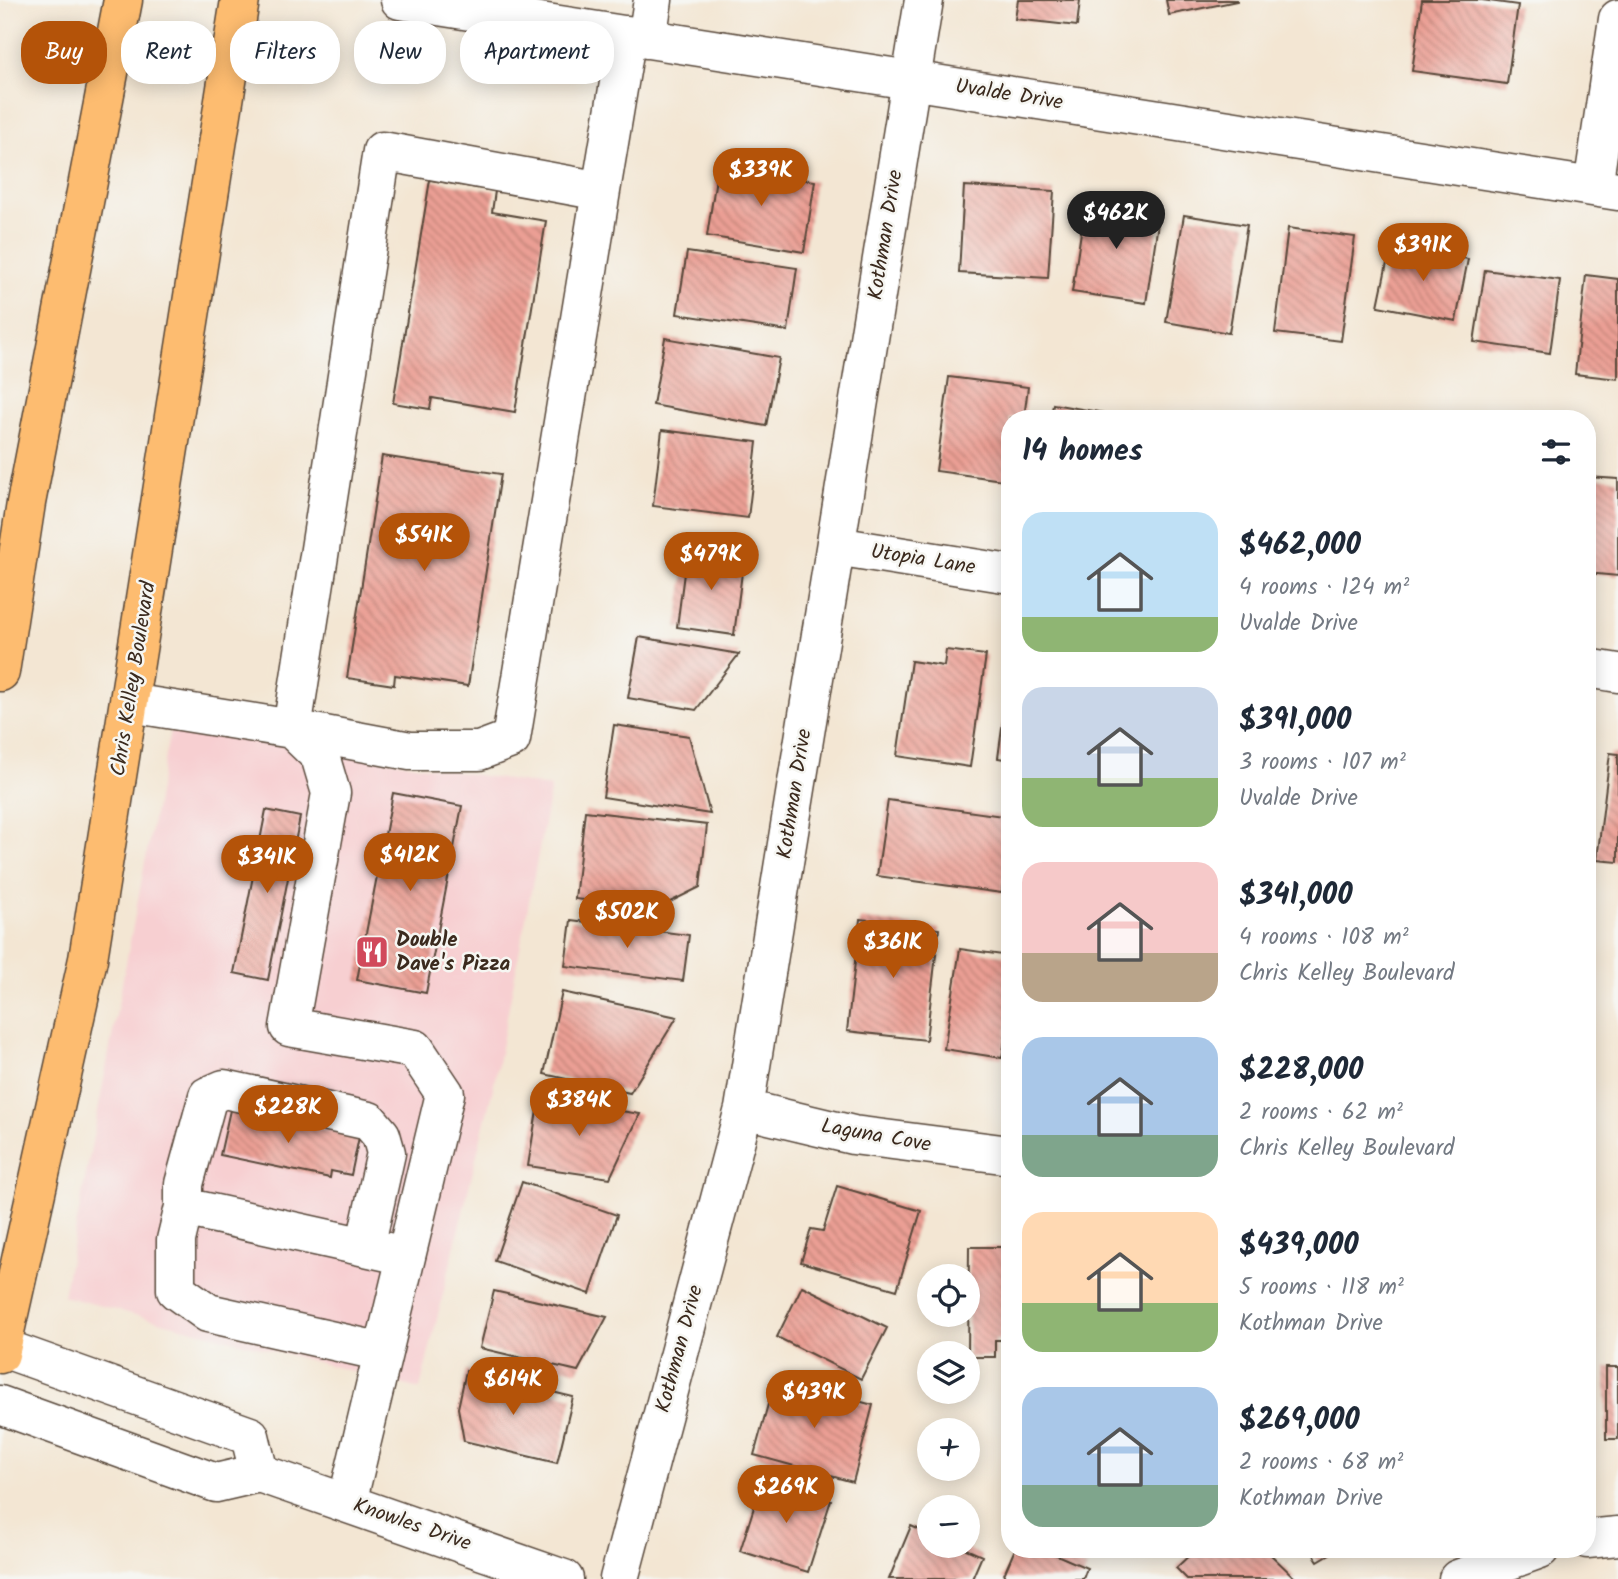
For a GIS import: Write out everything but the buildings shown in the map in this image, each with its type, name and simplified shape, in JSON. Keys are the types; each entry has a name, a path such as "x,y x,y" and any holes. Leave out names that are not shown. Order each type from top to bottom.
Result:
{"main road":[{"path":"0,672 26,503 123,0"},
{"name":"Chris Kelley Boulevard","path":"1,1349 88,959 240,0"}],"street":[{"name":"Uvalde Drive","path":"400,0 1606,189"},
{"path":"130,703 410,751 480,751 511,739 601,191 637,37 653,0"},
{"name":"Kothman Drive","path":"619,1579 744,1109 924,0"},
{"path":"1606,189 1618,19"},
{"path":"292,729 382,151 601,191"},
{"name":"Utopia Lane","path":"835,546 1001,573"},
{"path":"1596,669 1618,673"},
{"path":"292,729 320,756 331,793 289,1027 415,1049 445,1094 347,1503"},
{"path":"365,1247 386,1153 381,1135 369,1121 224,1090 208,1096 184,1184 184,1207 176,1240 176,1290 208,1313 383,1352"},
{"name":"Laguna Cove","path":"744,1109 853,1135 1001,1154"},
{"path":"184,1207 406,1256"},
{"path":"0,1405 216,1483 259,1474 250,1436 1,1349"},
{"name":"Knowles Drive","path":"259,1474 564,1579"},
{"path":"1596,1538 1618,1536"},
{"path":"1458,1579 1515,1558"}],"shaded area":[{"path":"171,725 551,787 494,1084 420,1389 63,1296"}],"place":[{"name":"Double Dave's Pizza","path":"372,952"}]}
